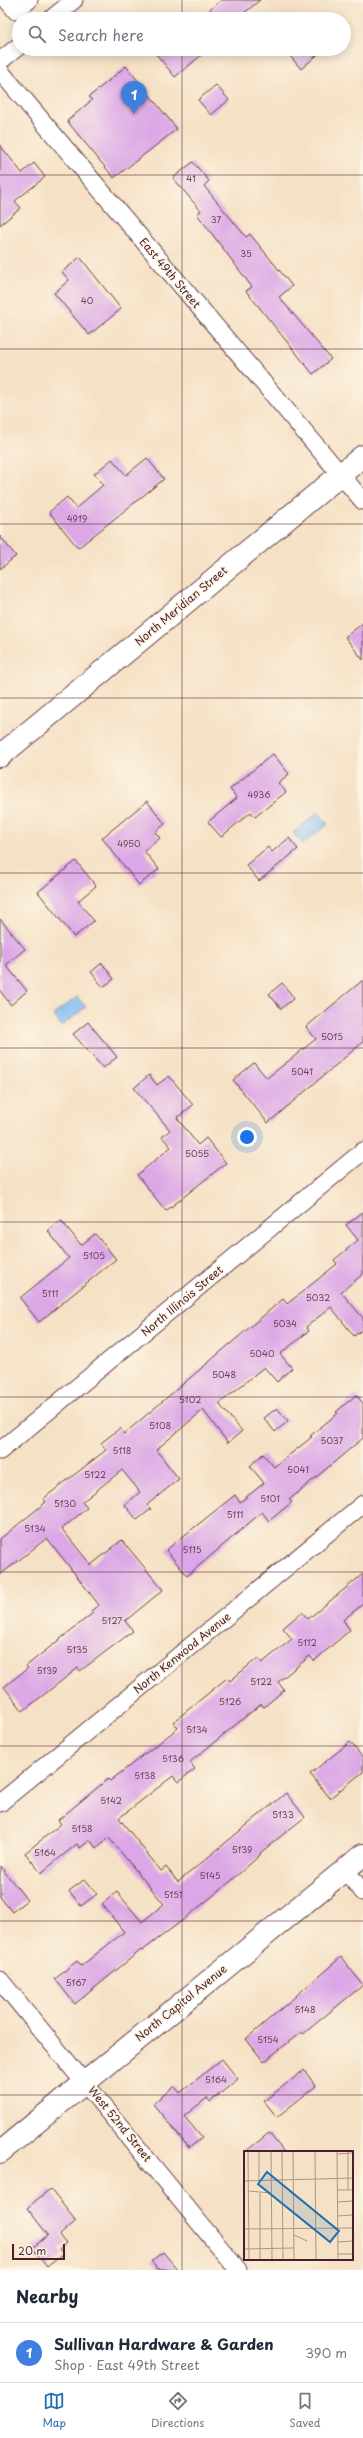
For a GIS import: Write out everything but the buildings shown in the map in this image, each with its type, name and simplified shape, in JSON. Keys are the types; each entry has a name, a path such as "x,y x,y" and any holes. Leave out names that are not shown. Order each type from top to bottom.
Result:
{"main road":[{"name":"North Meridian Street","path":"0,756 363,456"},
{"name":"North Capitol Avenue","path":"0,2152 363,1855"}],"street":[{"path":"7,0 16,11 29,0"},
{"path":"59,12 74,0"},
{"path":"0,61 12,52"},
{"name":"East 49th Street","path":"0,71 363,501"},
{"name":"North Illinois Street","path":"0,1451 363,1151"},
{"name":"North Kenwood Avenue","path":"0,1803 363,1504"},
{"path":"345,1870 363,1892"},
{"name":"West 52nd Street","path":"0,1980 238,2270"}],"water":[{"path":"318,812 328,824 303,844 293,833"},
{"path":"77,997 86,1007 62,1026 53,1015"}],"place":[{"name":"Sullivan Hardware & Garden","path":"134,114"}]}
